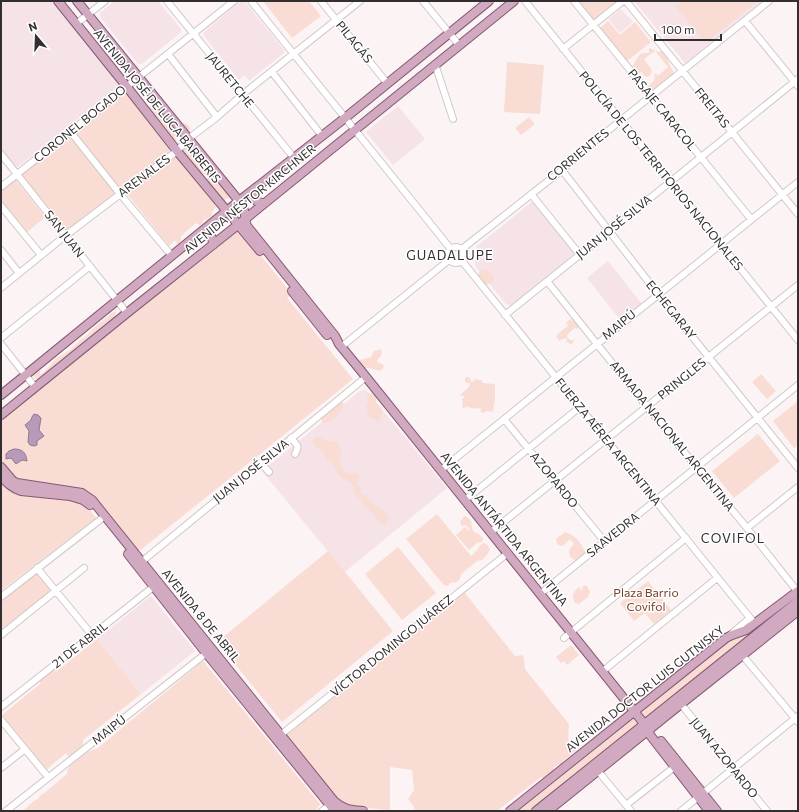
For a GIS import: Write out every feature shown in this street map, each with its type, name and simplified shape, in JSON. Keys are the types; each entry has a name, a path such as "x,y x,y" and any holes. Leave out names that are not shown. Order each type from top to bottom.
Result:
{"main road":[{"name":"AVENIDA JOSÉ DE LUCA BARBERIS","path":"58,1 127,86 177,151 239,224"},
{"name":"AVENIDA JOSÉ DE LUCA BARBERIS","path":"77,1 239,202"},
{"name":"AVENIDA NÉSTOR KIRCHNER","path":"1,395 254,189 345,118 489,1"},
{"name":"AVENIDA NÉSTOR KIRCHNER","path":"1,415 514,1"},
{"path":"325,133 336,132 339,142"},
{"path":"254,189 254,198 257,202 261,204 265,203"},
{"path":"239,202 243,207 245,214 239,224"},
{"name":"AVENIDA ANTÁRTIDA ARGENTINA","path":"239,224 331,340 340,345 508,553 635,711 647,727 650,735 701,795 717,811"},
{"path":"201,232 206,232 211,236 213,245"},
{"name":"AVENIDA 8 DE ABRIL","path":"1,467 13,481 17,483 82,493 92,500 103,517 156,585 332,803 333,809 336,811"},
{"name":"AVENIDA 8 DE ABRIL","path":"1,476 8,485 21,491 70,496 83,500 103,517"},
{"name":"AVENIDA DOCTOR LUIS GUTNISKY","path":"510,811 726,638 746,630 753,621 797,591"},
{"path":"548,811 598,771 647,727 798,601"},
{"path":"536,811 647,727 681,704 798,611"},
{"name":"AVENIDA ANTÁRTIDA ARGENTINA","path":"701,795 709,811"},
{"name":"AVENIDA 8 DE ABRIL","path":"332,803 345,809 363,811"}],"street":[{"path":"76,24 105,1"},
{"name":"JAURETCHE","path":"168,1 294,158"},
{"name":"CORONEL BOGADO","path":"1,187 234,1"},
{"path":"251,1 450,248"},
{"name":"PILAGÁS","path":"321,1 387,83"},
{"name":"ARENALES","path":"1,288 65,236 177,151 188,139 360,1"},
{"path":"423,1 459,45"},
{"name":"POLICÍA DE LOS TERRITORIOS NACIONALES","path":"525,1 798,340"},
{"name":"PASAJE CARACOL","path":"574,1 751,219"},
{"path":"563,49 623,1"},
{"name":"FREITAS","path":"626,1 798,214"},
{"name":"CORRIENTES","path":"462,249 562,170 621,120 769,1"},
{"path":"745,21 797,82"},
{"path":"168,54 217,117"},
{"path":"435,64 453,119"},
{"path":"272,72 325,133"},
{"name":"JUAN JOSÉ SILVA","path":"505,315 732,132 797,82"},
{"path":"70,131 172,256"},
{"name":"SAN JUAN","path":"1,154 89,267 127,313"},
{"name":"ECHEGARAY","path":"562,170 658,294 798,468"},
{"name":"MAIPÚ","path":"441,470 798,182"},
{"path":"531,194 580,255"},
{"path":"1,206 42,255"},
{"path":"458,246 462,249 464,255 462,261 456,263 449,260 447,254 450,248 458,246"},
{"path":"1,250 19,272"},
{"path":"340,345 449,260"},
{"name":"FUERZA AÉREA ARGENTINA","path":"462,261 753,621"},
{"path":"1,338 89,267"},
{"name":"ARMADA NACIONAL ARGENTINA","path":"547,281 647,407 797,591"},
{"name":"PRINGLES","path":"491,532 798,285"},
{"path":"1,344 35,387"},
{"name":"JUAN JOSÉ SILVA","path":"139,563 366,377"},
{"name":"SAAVEDRA","path":"540,594 798,386"},
{"path":"465,500 580,407"},
{"name":"AZOPARDO","path":"504,419 605,542"},
{"path":"291,438 298,446 298,450 295,454"},
{"path":"261,463 269,472"},
{"path":"747,528 798,487"},
{"path":"1,597 103,517"},
{"path":"564,638 686,538"},
{"name":"VÍCTOR DOMINGO JUÁREZ","path":"279,737 508,553"},
{"path":"38,568 92,635"},
{"path":"1,635 84,568"},
{"path":"602,671 717,578"},
{"name":"21 DE ABRIL","path":"1,707 156,585"},
{"name":"MAIPÚ","path":"6,811 209,651"},
{"path":"681,811 797,719 743,656"},
{"name":"JUAN AZOPARDO","path":"681,704 767,811"},
{"path":"1,720 48,777"},
{"path":"1,768 25,749"},
{"path":"626,805 677,765"},
{"path":"598,771 631,811"},
{"path":"322,811 332,803"}],"shaded area":[{"path":"1,1 55,1 120,85 18,167 14,167 1,151"},
{"path":"114,1 158,1 181,29 181,32 142,64 138,64 100,17 100,13"},
{"path":"241,1 246,3 284,50 284,53 249,81 245,75 239,80 203,35 204,32"},
{"path":"634,1 762,1 685,63"},
{"path":"621,9 633,22 620,33 608,19"},
{"path":"398,106 425,139 393,165 366,132"},
{"path":"533,201 575,253 512,306 506,304 475,266 476,247"},
{"path":"608,261 642,304 621,321 587,278"},
{"path":"366,390 447,488 345,572 262,471 360,391"},
{"path":"34,414 41,418 39,430 44,436 37,441 37,445 34,446 30,445 28,442 29,431 25,425 31,420"},
{"path":"14,449 24,452 27,461 22,460 16,464 11,458 6,459 6,454"},
{"path":"151,596 195,651 141,694 97,639"}],"green space":[{"path":"263,1 309,1 321,16 292,38"},
{"path":"575,1 621,1 593,23"},
{"path":"682,1 758,1 705,43 675,6"},
{"path":"608,21 620,35 635,22 651,42 626,62 599,29"},
{"path":"650,48 658,52 665,52 673,71 673,75 652,94 646,88 654,81 655,73 658,76 668,67 655,51 644,59 652,70 650,75 647,77 643,75 642,72 631,76 628,71 639,55 649,53"},
{"path":"507,62 544,65 540,114 504,112"},
{"path":"121,93 127,94 139,109 141,108 141,112 169,147 169,152 122,189 120,189 76,137 76,130"},
{"path":"153,98 168,121 181,126 184,123 187,124 190,128 189,132 182,134 174,142 148,111"},
{"path":"529,117 535,124 521,135 515,128"},
{"path":"68,137 73,137 116,193 67,233 18,175"},
{"path":"189,143 215,172 211,176 201,174 181,157 182,147"},
{"path":"175,156 191,176 192,175 207,191 205,193 216,203 214,205 216,207 208,219 205,220 204,218 203,223 200,225 196,223 181,236 180,243 177,244 175,240 169,246 127,194"},
{"path":"211,176 216,180 217,184 221,183 231,194 224,203 206,180"},
{"path":"15,179 45,217 25,234 1,204 1,190"},
{"path":"238,229 292,294 287,298 353,379 138,552 90,492 19,481 1,462 1,420"},
{"path":"480,270 489,270 494,276 494,280 489,284 484,285 481,278 478,276"},
{"path":"115,311 116,313 113,319 105,324 73,353 62,359 42,379 37,379 34,377 32,374 38,370 40,371 40,374 42,374 57,358 69,351 97,325"},
{"path":"571,319 576,323 576,325 578,325 578,329 575,328 567,335 570,340 574,340 572,344 566,341 567,339 565,338 559,341 556,336 568,326 566,323"},
{"path":"381,349 382,354 377,362 384,367 380,371 362,368 359,364 360,360 371,357 374,351"},
{"path":"761,374 776,391 767,399 752,382"},
{"path":"465,378 470,378 471,382 475,379 481,380 483,382 482,383 495,384 495,402 493,412 487,411 483,413 480,411 482,409 475,409 467,406 464,408 462,407 462,399 465,397 461,396 461,394 468,389 470,383 465,382"},
{"path":"370,393 376,395 376,402 382,409 381,419 378,423 373,418 368,416 367,407 369,401 367,395"},
{"path":"798,401 798,445 794,448 773,421"},
{"path":"339,402 344,403 334,420 322,423 321,417"},
{"path":"758,434 780,461 734,498 712,471"},
{"path":"317,436 322,439 338,442 341,451 339,461 342,465 342,469 348,473 358,474 359,478 356,483 361,488 360,493 366,496 388,516 389,518 385,524 381,524 377,521 373,513 364,506 356,496 352,484 339,476 331,462 325,459 324,452 316,447 312,441"},
{"path":"1,480 70,499 87,506 96,518 1,591"},
{"path":"437,514 471,556 483,543 487,544 490,550 482,560 477,561 461,574 460,579 457,582 450,583 448,586 443,585 406,539"},
{"path":"464,516 471,521 474,532 483,538 480,543 478,542 469,550 456,535 465,527 470,532 468,527 465,525 462,526 460,522"},
{"path":"565,532 569,533 578,540 583,547 586,554 580,559 576,560 570,555 569,551 574,544 570,539 562,546 557,544 556,539"},
{"path":"398,547 436,593 402,620 365,574"},
{"path":"328,551 393,631 282,722 217,642"},
{"path":"37,572 53,591 1,632 1,601"},
{"name":"Plaza Barrio Covifol","path":"648,581 671,610 654,624 645,613 634,621 620,603"},
{"path":"586,585 590,591 588,597 579,604 575,603 573,598 574,592 579,587 581,590 583,589 582,587"},
{"path":"464,592 515,656 522,655 525,669 569,724 568,739 577,750 563,761 564,764 561,768 559,764 553,768 556,771 545,780 541,777 497,811 415,811 408,799 414,790 412,770 390,767 390,810 342,806 286,735"},
{"path":"798,593 798,608 546,811 515,811 727,641"},
{"path":"97,639 141,694 83,740 83,746 78,752 71,757 69,757 66,753 46,770 2,715 40,684 40,680 43,679 44,675 52,671 57,671"},
{"path":"571,645 579,655 567,665 564,661 561,663 556,657"},
{"path":"203,661 320,804 316,810 23,811 67,774 68,769 74,760 83,754 98,748"}],"district":[{"name":"GUADALUPE","path":"450,255"},
{"name":"COVIFOL","path":"733,538"}]}
